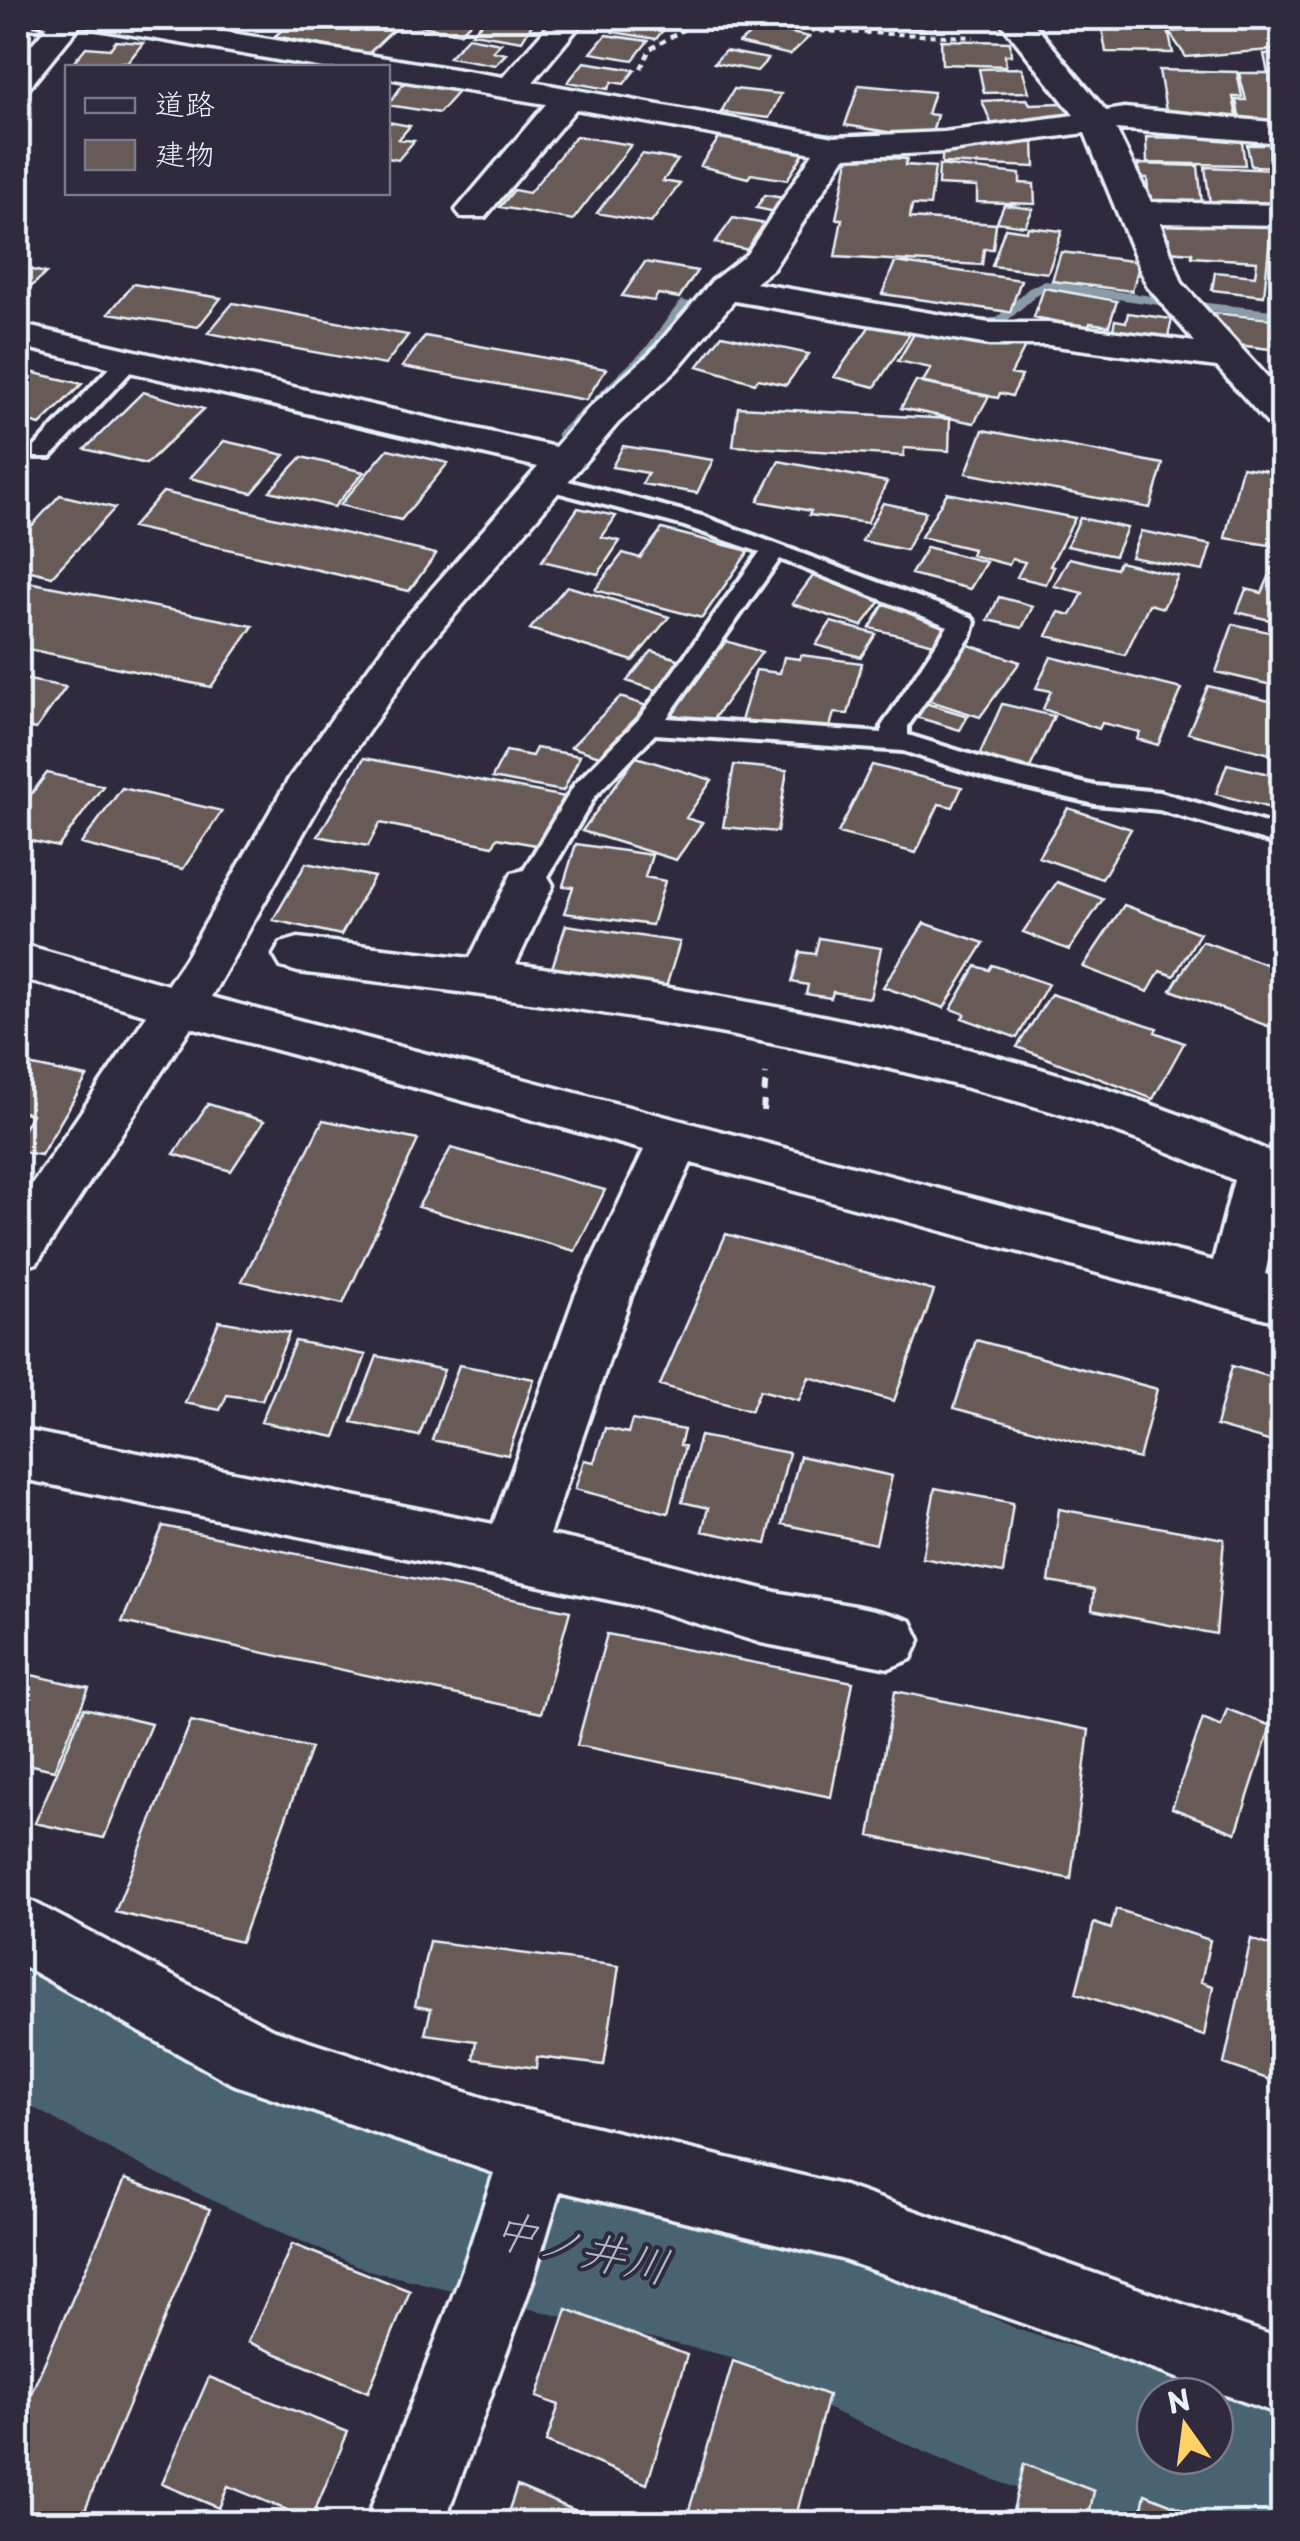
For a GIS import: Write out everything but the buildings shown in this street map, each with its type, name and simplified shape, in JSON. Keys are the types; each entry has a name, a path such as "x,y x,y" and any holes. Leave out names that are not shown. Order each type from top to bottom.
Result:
{"street":[{"path":"510,89 571,18"},
{"path":"18,81 74,20 366,65"},
{"path":"1021,27 1094,119 1138,212 1165,286 1282,416"},
{"path":"390,69 834,147 944,142 1094,119 1282,133"},
{"path":"473,210 567,99"},
{"path":"18,1248 203,970 316,773 410,640 604,415 664,362 725,289 760,261 834,147"},
{"path":"1138,212 1282,214"},
{"path":"725,289 989,334 1026,331 1172,354 1226,356"},
{"path":"18,334 130,359 553,472"},
{"path":"486,975 529,885"},
{"path":"18,960 1258,1294 1273,1175 1162,1126 979,1072 782,1025 486,975 298,955"},
{"path":"512,1555 603,1296 675,1140"},
{"path":"18,1454 644,1580 761,1616 889,1640"},
{"path":"18,1927 256,2059 528,2174 841,2222 1282,2377"},
{"path":"404,2524 496,2280 528,2174"}],"lane":[{"path":"27,18 74,20"},
{"path":"43,452 130,359"},
{"path":"553,472 775,549 962,622 958,636 895,726 895,742"},
{"path":"529,885 585,790 648,725 775,549"},
{"path":"648,725 895,742 1094,795 1160,801 1282,837"}],"path":[{"path":"622,108 650,49 704,18"},
{"path":"755,18 816,31 1021,27"}],"waterway":[{"path":"973,322 988,323 1007,317 1034,290 1045,285 1159,301"},
{"path":"562,436 650,352 686,303"},
{"path":"1197,306 1282,315"},
{"name":"中ノ井川","path":"18,2019 169,2103 368,2194 753,2285 878,2350 1011,2408 1135,2447"},
{"name":"中ノ井川","path":"1235,2464 1282,2471"}]}
